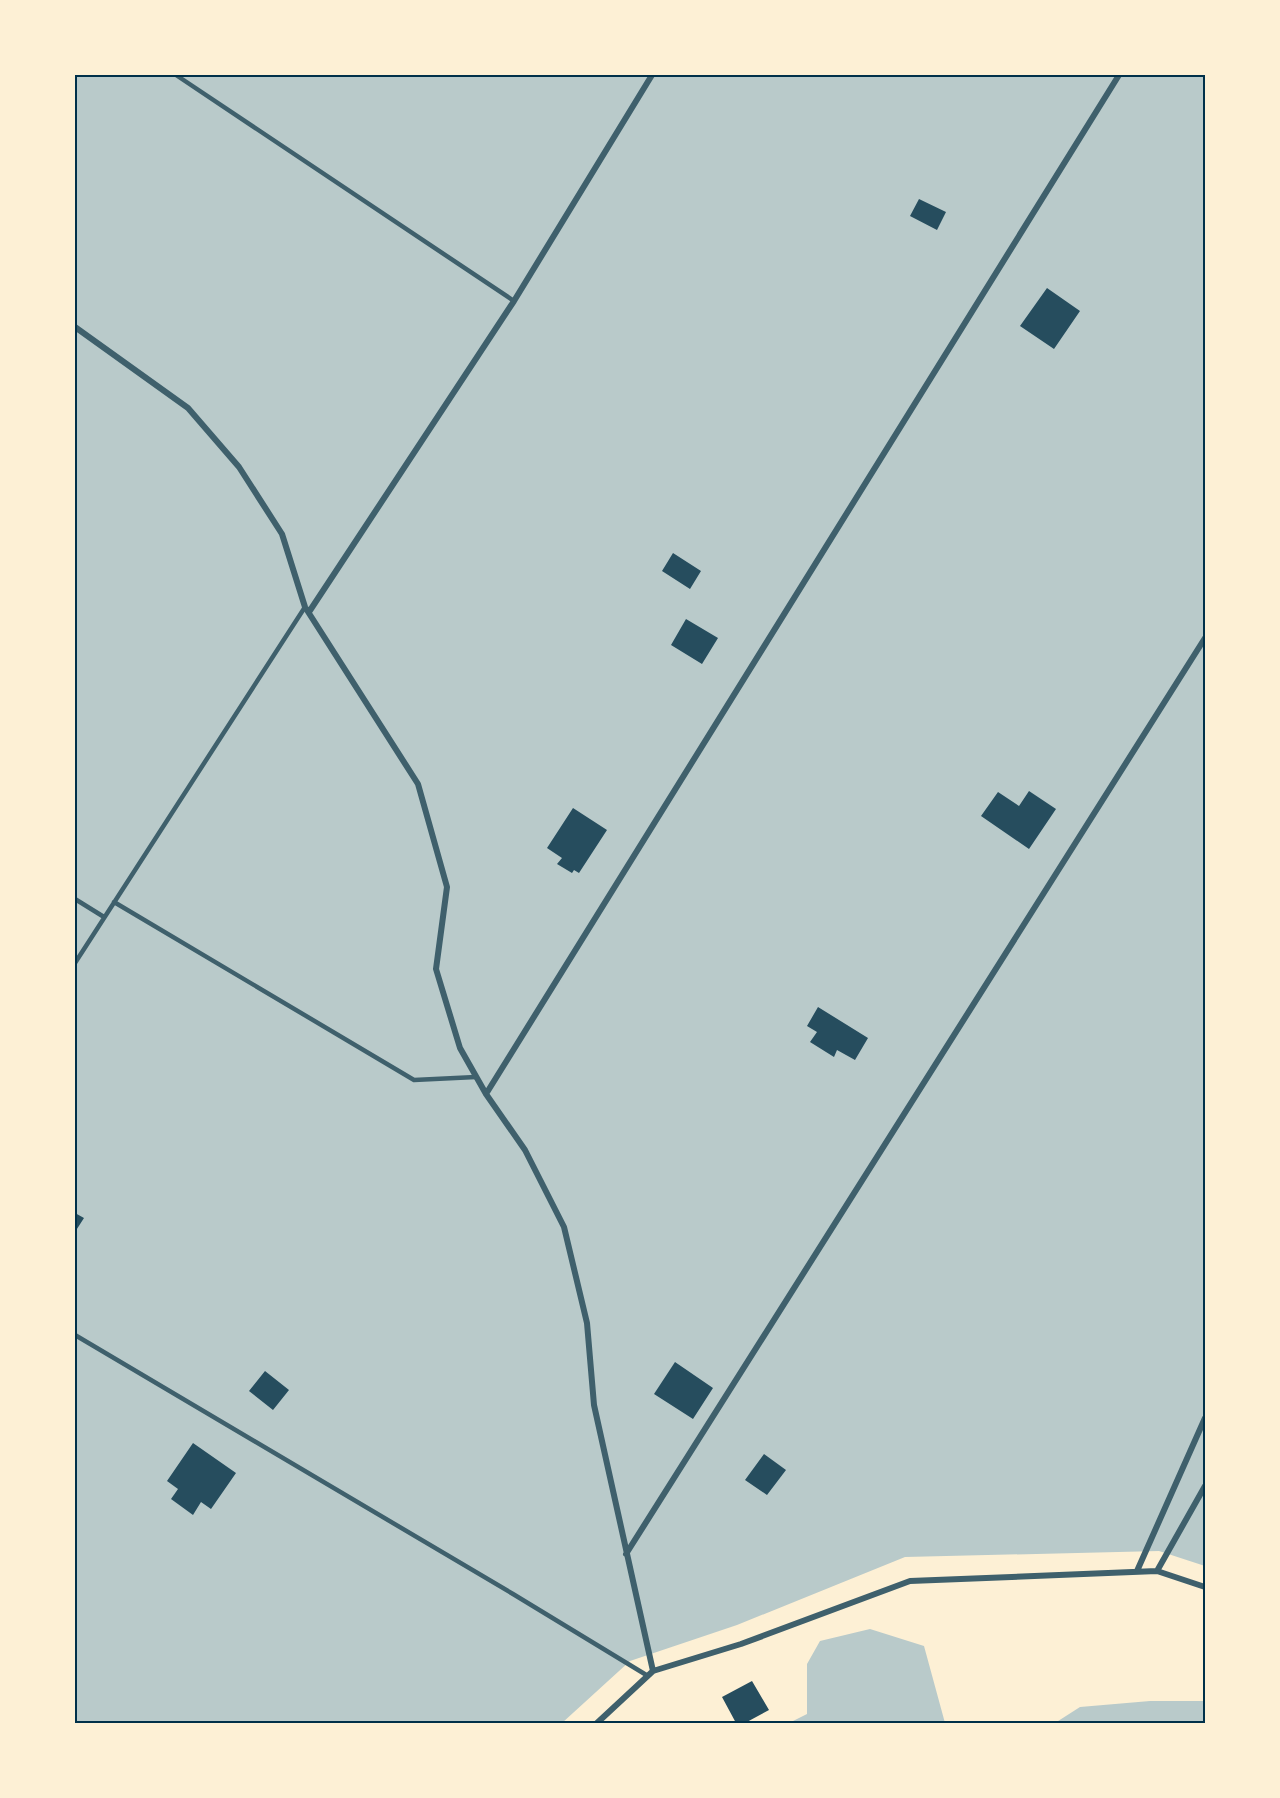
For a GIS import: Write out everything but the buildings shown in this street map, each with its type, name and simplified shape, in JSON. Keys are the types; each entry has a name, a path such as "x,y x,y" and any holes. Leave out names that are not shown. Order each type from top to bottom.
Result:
{"street":[{"path":"307,609 514,301 652,75"},
{"path":"486,1095 1119,75"},
{"path":"75,327 188,408 239,467 282,534 307,609 418,784 447,888 436,969 460,1048 486,1095 525,1150 564,1227 587,1323 594,1405 650,1674"},
{"path":"626,1554 1205,638"},
{"path":"1137,1571 1205,1418"},
{"path":"1157,1571 1205,1486"},
{"path":"597,1723 650,1674 741,1644 910,1581 1157,1571 1205,1587"}],"lane":[{"path":"176,75 514,301"},
{"path":"75,963 307,609"},
{"path":"75,899 104,917"},
{"path":"114,902 414,1080 476,1077"},
{"path":"75,1335 650,1674"}],"shaded area":[{"path":"75,75 1205,75 1205,1566 1159,1551 905,1557 737,1625 630,1661 562,1723 75,1723"},
{"path":"870,1629 924,1646 945,1723 789,1723 807,1714 807,1664 820,1641"},
{"path":"1150,1701 1205,1701 1205,1723 1055,1723 1080,1707"}]}
